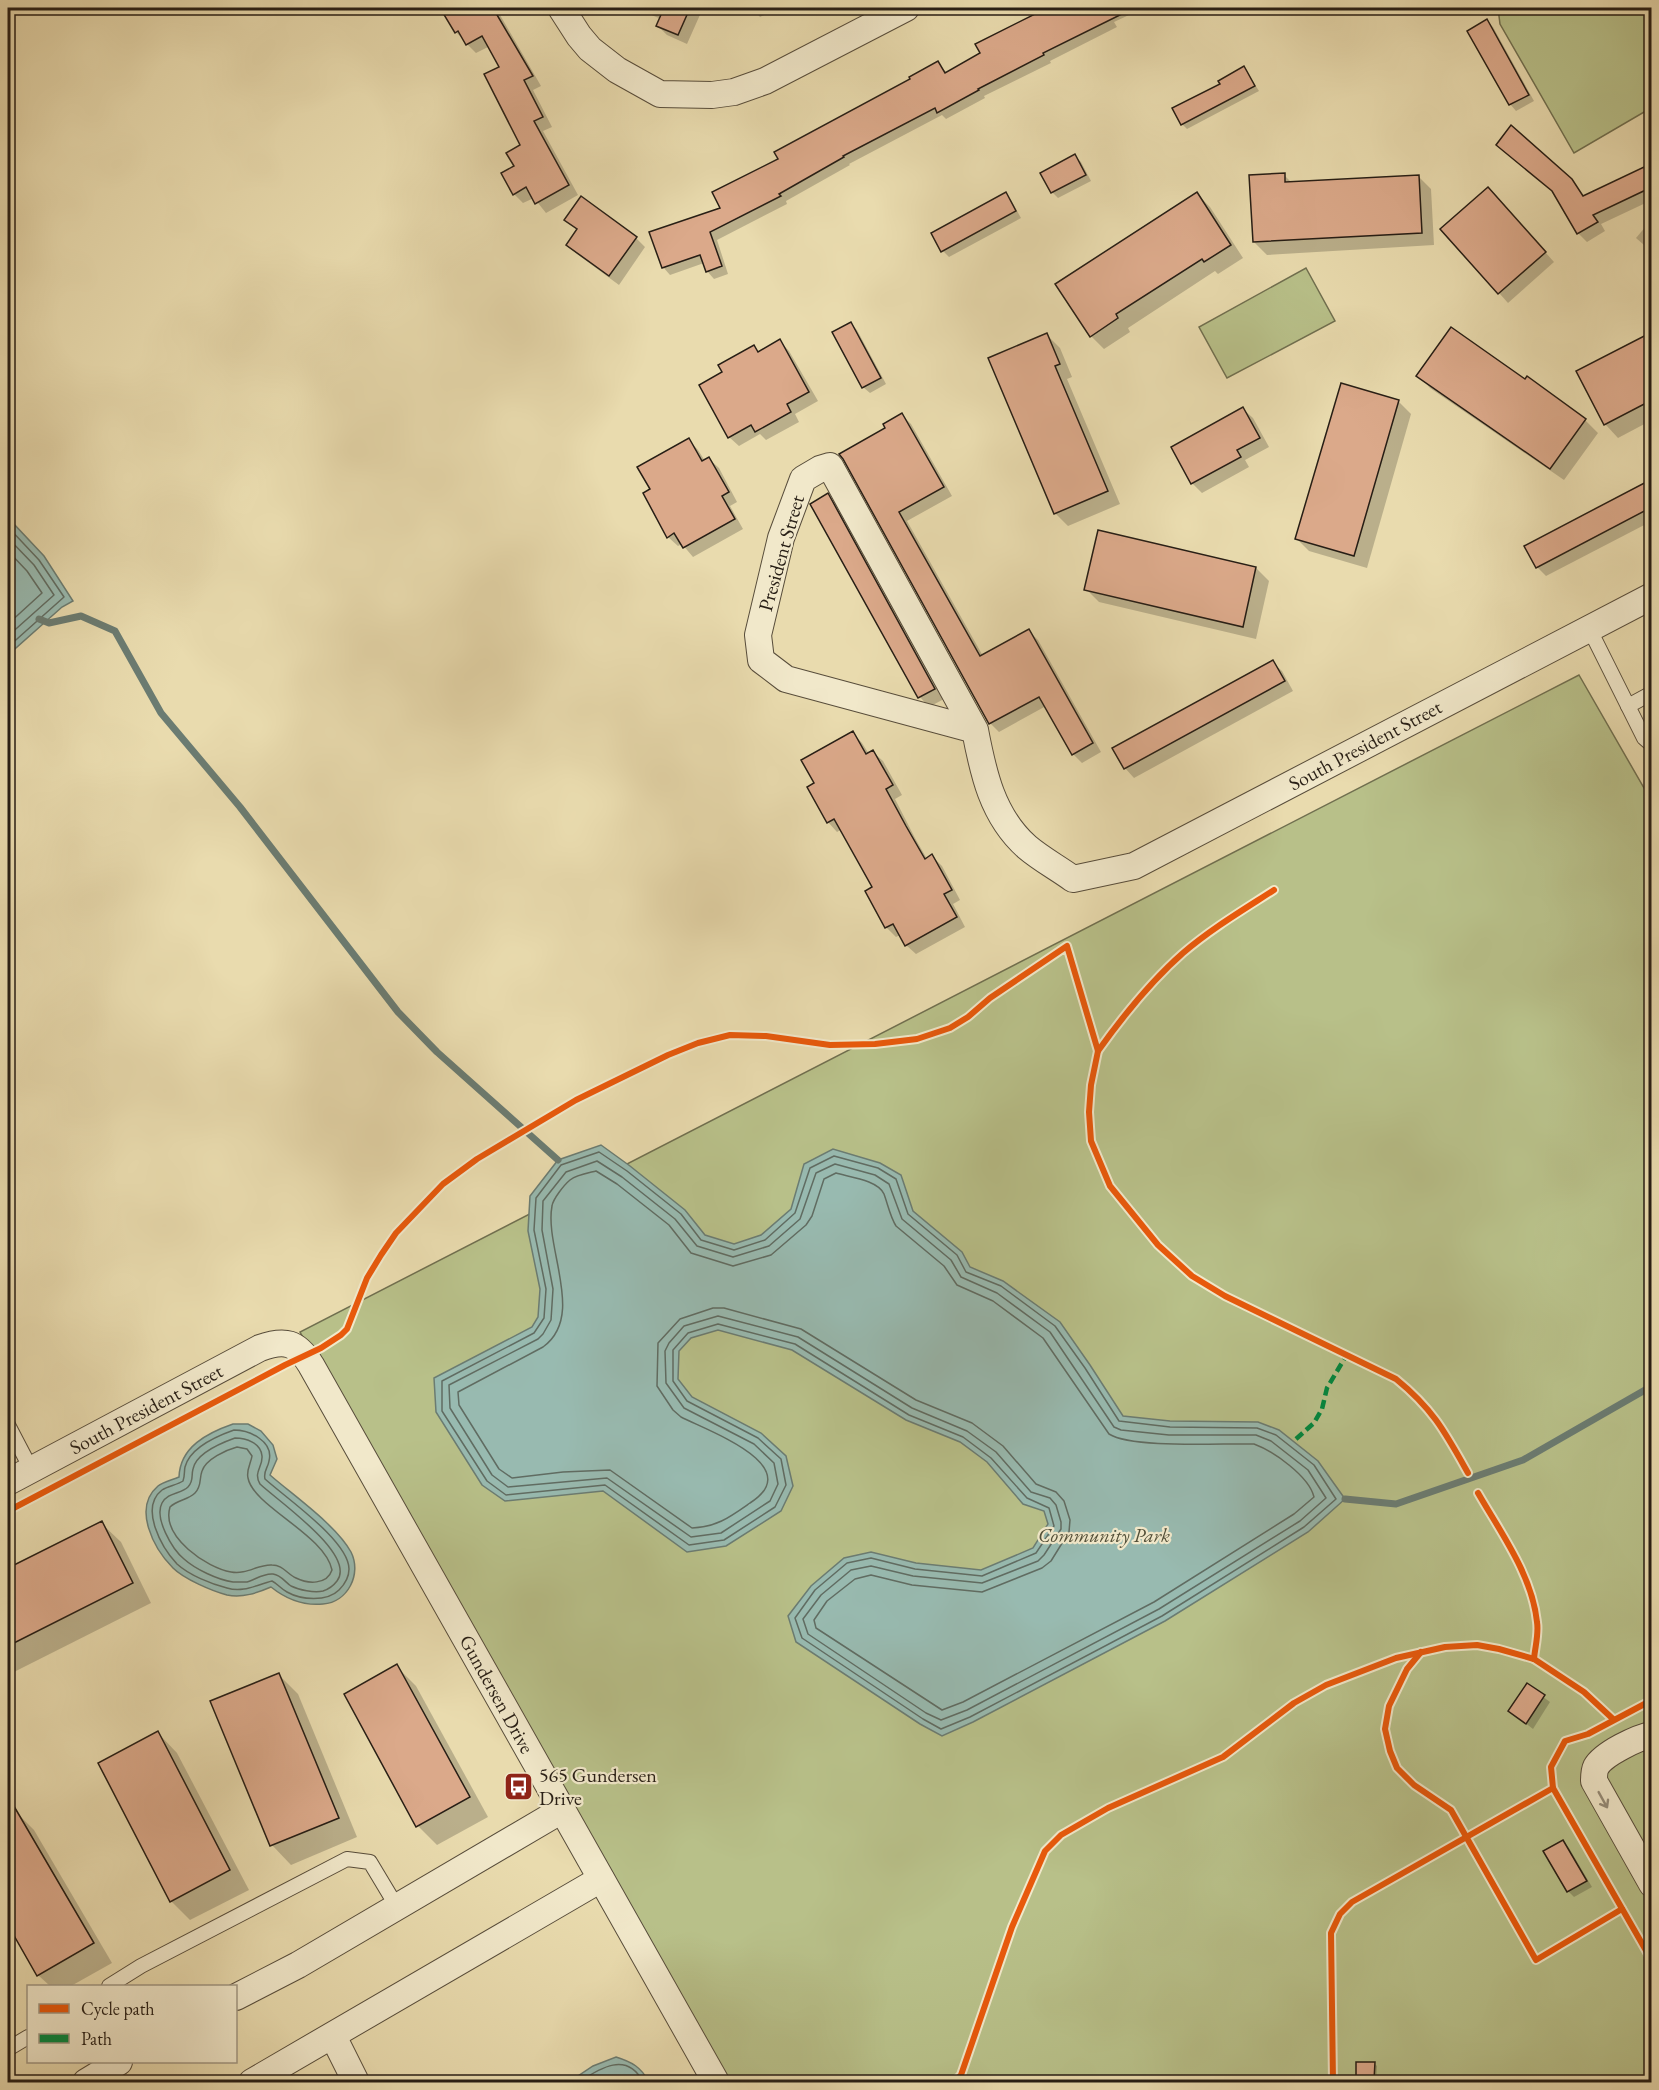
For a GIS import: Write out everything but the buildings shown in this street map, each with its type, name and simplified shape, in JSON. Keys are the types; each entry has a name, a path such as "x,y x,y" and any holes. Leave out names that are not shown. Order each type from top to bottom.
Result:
{"street":[{"path":"561,8 579,36 603,61 660,94 712,95 734,92 765,81 906,8"},
{"name":"President Street","path":"975,730 786,679 761,660 758,635 781,538 803,479 830,466 975,730 984,778 1000,814 1026,846 1073,879"},
{"name":"South President Street","path":"1073,879 1134,866 1652,596"},
{"name":"South President Street","path":"8,1482 260,1348 275,1343 287,1343"},
{"name":"Gundersen Drive","path":"287,1343 305,1355 716,2082"},
{"path":"1652,1735 1641,1737 1602,1759 1595,1768 1594,1781 1652,1884"},
{"path":"237,1996 298,1965 562,1810"},
{"path":"252,2082 601,1879"},
{"path":"333,2036 356,2082"},
{"path":"86,2082 116,2063"}],"lane":[{"path":"1589,628 1644,738 1652,745"},
{"path":"1628,706 1652,693"},
{"path":"8,1425 31,1469"},
{"path":"111,1985 141,1966 347,1859 370,1862 397,1907"},
{"path":"8,2049 27,2038"}],"green space":[{"path":"1498,8 1651,8 1651,108 1574,153 1500,24"},
{"path":"1306,268 1335,321 1227,378 1199,327"},
{"name":"Community Park","path":"1579,675 1652,802 1651,2082 720,2082 300,1332"}],"water":[{"path":"8,521 12,522 44,556 73,601 62,607 8,655"},
{"path":"601,1145 685,1210 705,1235 734,1244 761,1235 791,1209 804,1164 833,1149 880,1163 901,1175 913,1211 962,1252 970,1267 1003,1281 1060,1322 1123,1416 1170,1421 1258,1422 1279,1430 1318,1461 1345,1499 1308,1532 1165,1621 942,1736 920,1724 796,1642 788,1616 811,1586 844,1558 871,1552 916,1563 981,1570 1033,1548 1048,1524 1044,1511 1023,1504 987,1462 960,1442 906,1420 792,1350 718,1330 691,1338 679,1351 678,1379 692,1397 761,1433 786,1456 793,1486 781,1511 726,1546 687,1552 603,1491 505,1501 482,1485 436,1412 434,1378 532,1327 538,1317 540,1289 528,1231 530,1196 558,1160"},
{"path":"233,1424 248,1424 261,1431 273,1445 277,1459 270,1475 325,1521 351,1552 354,1560 354,1578 346,1592 339,1598 323,1604 302,1603 271,1587 239,1596 227,1595 206,1588 184,1576 173,1568 159,1550 153,1540 146,1517 150,1495 158,1486 179,1477 184,1457 197,1443"},
{"path":"616,2057 636,2066 649,2082 569,2082 593,2066"}],"waterway":[{"path":"39,619 49,623 81,616 115,631 161,713 240,807 398,1012 437,1052 558,1160"},
{"path":"1345,1499 1396,1504 1523,1460 1652,1386"}],"marked path":[{"path":"1296,1439 1314,1423 1322,1409 1327,1388 1346,1356"}],"cycle path":[{"path":"1098,1051 1138,1000 1183,953 1274,890"},
{"path":"8,1511 321,1348 341,1335 347,1329 367,1278 381,1255 396,1233 443,1184 477,1159 576,1100 668,1055 698,1043 730,1035 766,1036 830,1045 875,1044 917,1039 950,1028 968,1017 990,998 1067,946 1098,1051 1091,1085 1089,1112 1091,1141 1110,1186 1158,1245 1192,1276 1225,1296 1396,1379 1429,1411 1468,1473"},
{"path":"1478,1493 1514,1555 1529,1588 1537,1627 1534,1659"},
{"path":"954,2082 961,2075 1012,1927 1045,1851 1061,1835 1108,1808 1223,1757 1294,1703 1326,1685 1396,1658 1445,1647 1477,1645 1534,1659 1584,1692 1613,1719"},
{"path":"1421,1652 1407,1669 1389,1706 1385,1729 1390,1751 1397,1768 1414,1785 1451,1810 1536,1960 1622,1909"},
{"path":"1333,2082 1331,1933 1340,1914 1352,1902 1553,1788 1551,1767 1565,1741 1588,1734 1652,1700"},
{"path":"1553,1788 1652,1961"}],"place":[{"name":"565 Gundersen Drive","path":"518,1787"}]}
